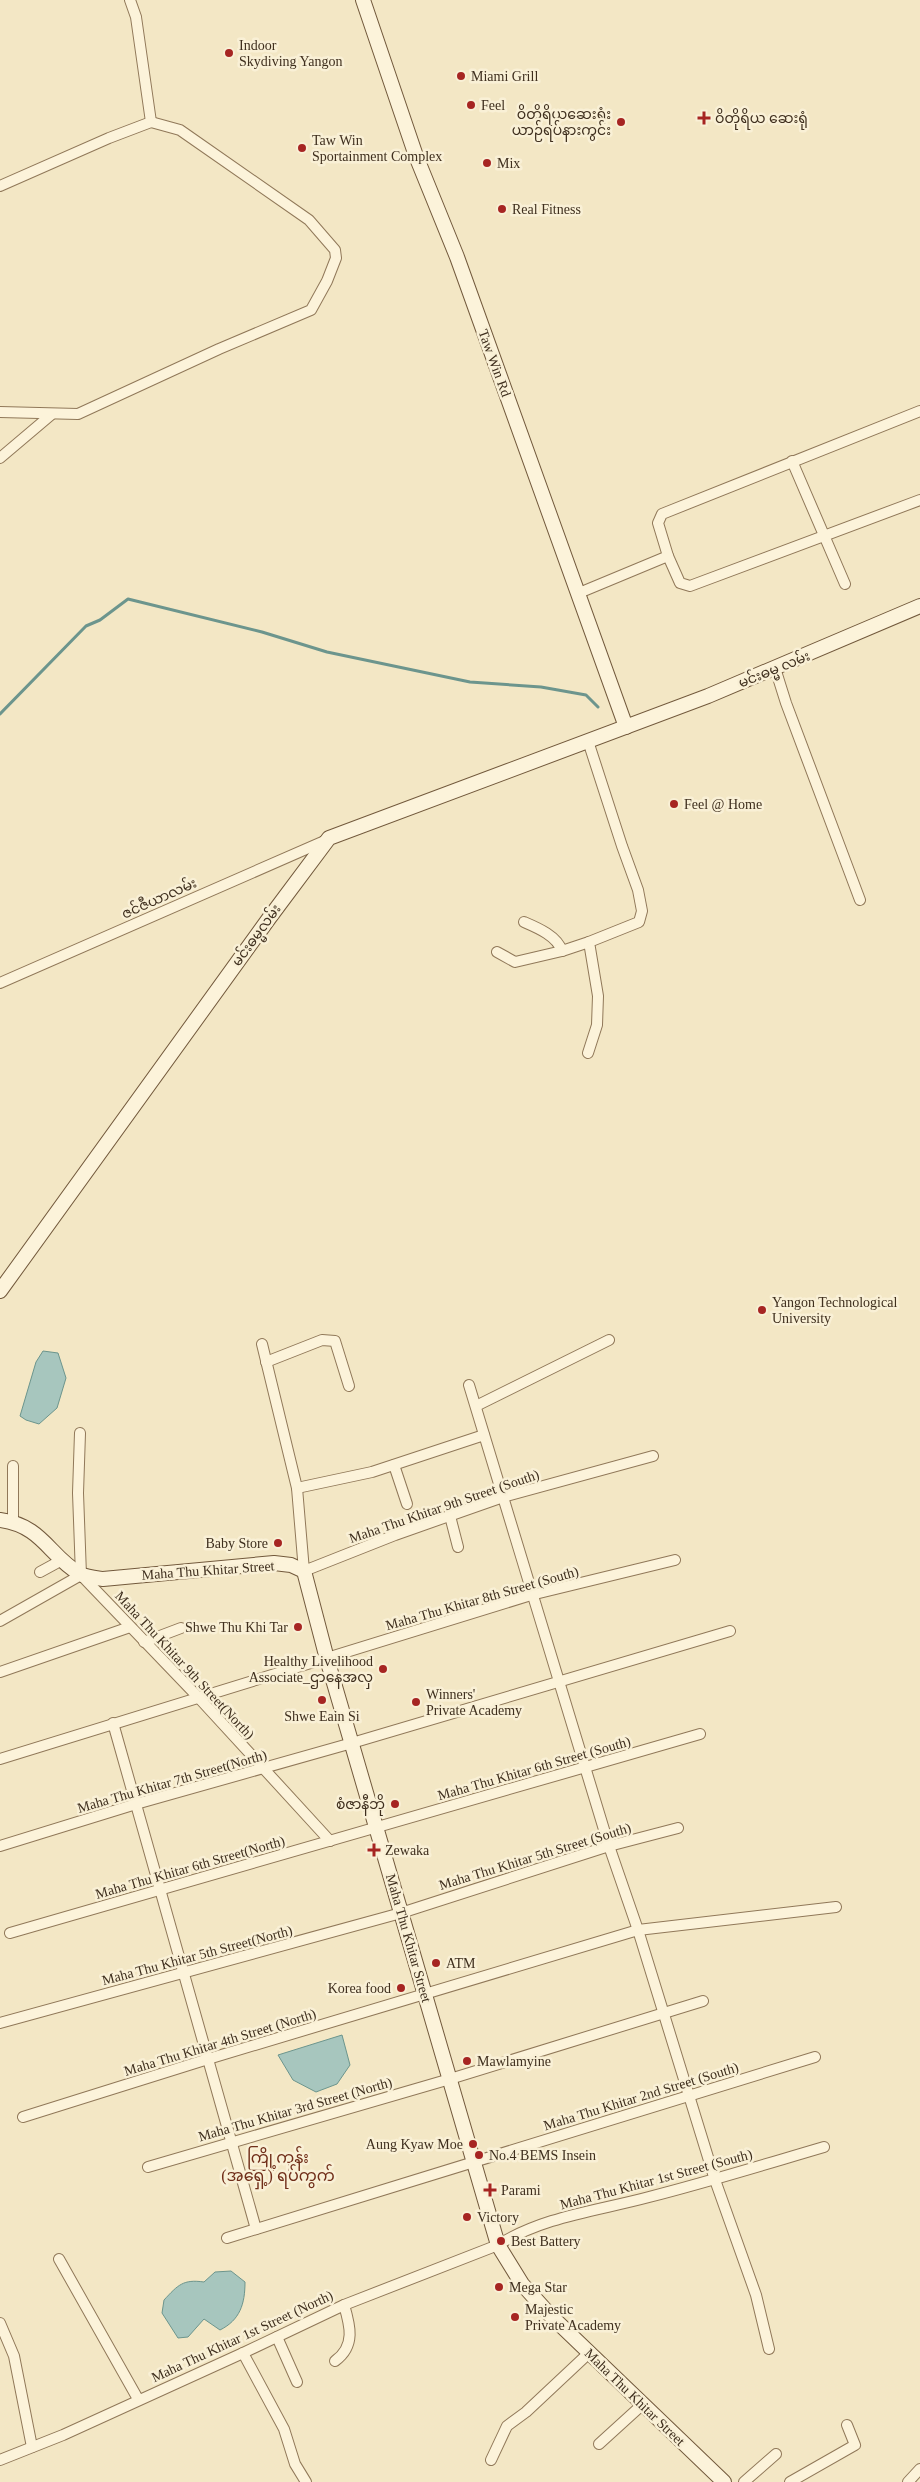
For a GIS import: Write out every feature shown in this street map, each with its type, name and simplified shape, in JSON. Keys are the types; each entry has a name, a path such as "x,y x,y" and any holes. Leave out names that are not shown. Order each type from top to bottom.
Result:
{"main road":[{"name":"Taw Win Rd","path":"363,0 416,156 457,257 626,727"},
{"name":"မင်းဓမ္မ လမ်း","path":"626,727 775,668 920,606"},
{"path":"329,838 626,727"},
{"name":"မင်းဓမ္မလမ်း","path":"0,1291 329,838"},
{"name":"Maha Thu Khitar Street","path":"7,1521 34,1531 62,1560 81,1575 103,1579 274,1563 291,1565 304,1571 327,1659 498,2245 522,2284 550,2315 724,2482"}],"street":[{"path":"130,0 136,17 151,122"},
{"path":"0,186 109,138 151,122 180,130 309,220 335,250 336,258 311,310 219,349 78,414 0,412"},
{"path":"920,411 662,514 658,523 668,556 680,583 690,586 920,500"},
{"path":"0,458 52,414"},
{"path":"792,461 845,584"},
{"path":"578,593 668,556"},
{"path":"775,668 786,703 860,900"},
{"path":"497,952 515,962 562,951 638,922 642,911 638,890 588,742"},
{"name":"ဇင်ဇီယာလမ်း","path":"0,983 329,838"},
{"path":"524,922 541,930 560,945 562,951"},
{"path":"588,1053 597,1025 598,996 589,942"},
{"path":"266,1362 322,1340 335,1341 350,1386"},
{"path":"476,1406 609,1340"},
{"path":"262,1344 297,1488 304,1571"},
{"path":"469,1385 609,1846 638,1930 715,2180 756,2295 760,2320 769,2349"},
{"path":"0,1621 81,1575 78,1493 80,1434"},
{"path":"297,1488 372,1472 484,1435"},
{"name":"Maha Thu Khitar 9th Street (South)","path":"304,1571 503,1497 653,1456"},
{"path":"394,1465 407,1504"},
{"path":"7,1521 13,1466"},
{"path":"450,1516 458,1547"},
{"path":"40,1572 62,1560"},
{"name":"Maha Thu Khitar 8th Street (South)","path":"0,1759 327,1659 531,1594 674,1560"},
{"name":"Maha Thu Khitar 9th Street(North)","path":"81,1575 199,1698 330,1841"},
{"path":"0,1672 130,1627"},
{"path":"144,1642 181,1628"},
{"name":"Maha Thu Khitar 7th Street(North)","path":"0,1846 136,1804 352,1744 730,1631"},
{"path":"113,1724 256,2229"},
{"name":"Maha Thu Khitar 6th Street (South)","path":"376,1828 700,1734"},
{"name":"Maha Thu Khitar 6th Street(North)","path":"10,1933 376,1828"},
{"name":"Maha Thu Khitar 5th Street (South)","path":"401,1913 609,1846 678,1828"},
{"name":"Maha Thu Khitar 4th Street (North)","path":"23,2117 208,2059 638,1930 836,1908"},
{"name":"Maha Thu Khitar 5th Street(North)","path":"0,2023 401,1913"},
{"name":"Maha Thu Khitar 3rd Street (North)","path":"148,2166 450,2078 703,2001"},
{"name":"Maha Thu Khitar 2nd Street (South)","path":"226,2238 816,2057"},
{"name":"Maha Thu Khitar 1st Street (South)","path":"498,2245 544,2222 715,2180 824,2147"},
{"name":"Maha Thu Khitar 1st Street (North)","path":"0,2460 243,2353 344,2305 498,2245"},
{"path":"59,2258 138,2400"},
{"path":"335,2361 344,2355 349,2344 351,2328 344,2305"},
{"path":"0,2323 14,2356 32,2447"},
{"path":"277,2337 297,2382"},
{"path":"491,2460 507,2426 526,2412 590,2352"},
{"path":"243,2353 284,2429 295,2464 306,2482"},
{"path":"599,2444 643,2404"},
{"path":"790,2482 855,2445 848,2425"},
{"path":"744,2482 776,2454"},
{"path":"908,2482 920,2469"}],"water":[{"path":"43,1351 58,1353 66,1378 57,1408 39,1424 20,1416 36,1362"},
{"path":"342,2035 350,2065 337,2084 316,2092 293,2080 278,2055"},
{"path":"231,2271 245,2282 244,2297 237,2316 220,2330 204,2319 188,2337 178,2338 162,2313 164,2300 181,2284 191,2281 204,2282 215,2272"}],"waterway":[{"path":"0,714 86,626 100,620 128,599 262,632 327,652 470,682 541,687 586,695 598,707"}],"place":[{"name":"Indoor Skydiving Yangon","path":"229,53"},
{"name":"Miami Grill","path":"461,76"},
{"name":"Feel","path":"471,105"},
{"name":"ဝိတိုရိယ ဆေးရုံ","path":"704,118"},
{"name":"ဝိတိုရိယဆေးရုံး ယာဉ်ရပ်နားကွင်း","path":"621,122"},
{"name":"Taw Win Sportainment Complex","path":"302,148"},
{"name":"Mix","path":"487,163"},
{"name":"Real Fitness","path":"502,209"},
{"name":"Feel @ Home","path":"674,804"},
{"name":"Yangon Technological University","path":"762,1310"},
{"name":"Baby Store","path":"278,1543"},
{"name":"Shwe Thu Khi Tar","path":"298,1627"},
{"name":"Healthy Livelihood Associate_ဌာနေအလှ","path":"383,1669"},
{"name":"Shwe Eain Si","path":"322,1700"},
{"name":"Winners' Private Academy","path":"416,1702"},
{"name":"စံဇာနီဘို","path":"395,1804"},
{"name":"Zewaka","path":"374,1850"},
{"name":"ATM","path":"436,1963"},
{"name":"Korea food","path":"401,1988"},
{"name":"Mawlamyine","path":"467,2061"},
{"name":"Aung Kyaw Moe","path":"473,2144"},
{"name":"No.4 BEMS Insein","path":"479,2155"},
{"name":"Parami","path":"490,2190"},
{"name":"Victory","path":"467,2217"},
{"name":"Best Battery","path":"501,2241"},
{"name":"Mega Star","path":"499,2287"},
{"name":"Majestic Private Academy","path":"515,2317"}],"district":[{"name":"ကြို့ကုန်း (အရှေ့) ရပ်ကွက်","path":"278,2166"}]}
